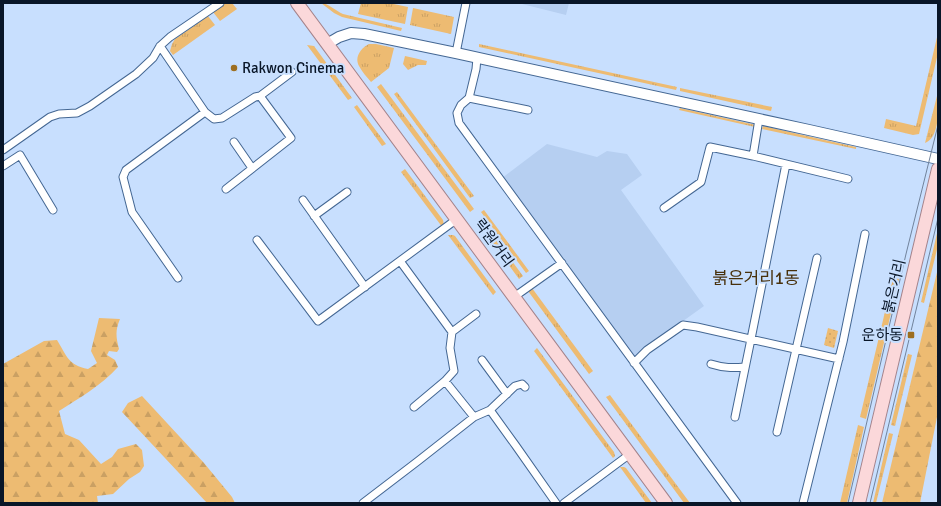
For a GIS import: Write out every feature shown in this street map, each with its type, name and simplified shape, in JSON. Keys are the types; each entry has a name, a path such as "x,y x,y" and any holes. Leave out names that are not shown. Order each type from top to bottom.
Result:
{"main road":[{"name":"락원거리","path":"297,3 666,503"},
{"name":"붉은거리","path":"859,503 938,169"}],"street":[{"path":"3,150 50,117 59,114 77,113 90,106 136,74 153,58 160,46 170,38 220,3"},
{"path":"456,53 466,3"},
{"path":"327,44 339,37 351,33 364,34 938,159"},
{"path":"160,46 205,112 214,119 222,118 255,97 260,96 292,72"},
{"path":"477,58 469,98 461,105 457,113 459,123 737,503"},
{"path":"226,189 291,138 260,96"},
{"path":"469,98 528,110"},
{"path":"178,278 132,212 123,177 126,170 205,112"},
{"path":"753,156 759,119"},
{"path":"234,142 252,168"},
{"path":"664,208 702,182 710,147 848,179"},
{"path":"3,166 20,155 53,210"},
{"path":"735,417 786,164"},
{"path":"314,216 347,192"},
{"path":"303,200 365,287"},
{"path":"257,240 318,321 457,219"},
{"path":"803,503 839,359 865,234"},
{"path":"777,432 817,258"},
{"path":"400,261 452,332 450,348 454,371 445,381 414,407"},
{"path":"514,298 562,263"},
{"path":"452,332 476,314"},
{"path":"634,363 647,350 683,325 839,359"},
{"path":"482,360 507,394"},
{"path":"711,364 729,368 745,367"},
{"path":"445,381 474,417"},
{"path":"363,503 474,417 490,410 515,386 522,384 525,387"},
{"path":"490,410 556,503"},
{"path":"564,503 630,454"}],"shaded area":[{"path":"518,3 569,3 566,15"},
{"path":"547,144 597,157 607,151 627,154 642,175 621,190 704,306 633,357 502,178"}],"green space":[{"path":"225,3 232,3 237,9 220,21 213,12"},
{"path":"321,3 324,3 343,14 402,28 401,31 342,17"},
{"path":"361,3 389,3 408,7 405,24 358,14"},
{"path":"413,8 454,17 451,34 410,25"},
{"path":"208,16 215,25 173,55 170,51 175,39"},
{"path":"938,33 938,53 919,134 913,135 884,128 886,119 916,126"},
{"path":"369,44 394,48 389,68 371,82 360,68 357,59 361,50"},
{"path":"479,44 677,87 676,90 479,47"},
{"path":"307,45 314,46 352,98 348,100"},
{"path":"405,56 427,61 426,65 418,65 408,70 403,64"},
{"path":"381,84 474,209 470,212 377,87"},
{"path":"680,88 772,107 771,111 680,91"},
{"path":"397,92 474,196 470,198 394,94"},
{"path":"938,92 938,120 936,128 930,140 925,143"},
{"path":"357,105 386,144 382,146 354,107"},
{"path":"680,108 756,125 755,127 679,110"},
{"path":"763,126 856,147 856,149 762,129"},
{"path":"405,169 443,220 443,228 401,172"},
{"path":"484,210 529,271 526,273 481,212"},
{"path":"938,229 938,245 924,303 921,302"},
{"path":"448,235 455,236 496,292 493,295"},
{"path":"495,238 523,276 519,279 491,241"},
{"path":"938,268 938,412 920,503 882,503"},
{"path":"893,278 899,279 866,419 860,417"},
{"path":"532,288 593,371 589,374 528,291"},
{"path":"99,318 120,319 116,334 119,349 117,352 109,351 107,355 115,360 118,367 97,386 59,411 65,434 79,440 101,464 112,457 118,449 136,444 142,450 144,466 140,472 129,479 113,494 97,496 98,503 3,503 3,364 44,341 57,340 72,362 88,369 97,363 91,351"},
{"path":"828,328 838,331 834,348 824,345"},
{"path":"537,348 614,452 615,456 613,458 534,351"},
{"path":"908,354 912,355 895,426 891,425"},
{"path":"610,395 690,503 684,503 606,397"},
{"path":"142,396 204,463 232,497 235,503 207,503 122,412 128,403"},
{"path":"858,425 864,427 847,503 840,503"},
{"path":"889,433 893,434 876,503 873,503"},
{"path":"620,467 626,468 652,503 646,503"}],"tram line":[{"path":"848,503 906,254 938,125"},
{"path":"870,503 938,218"}],"place":[{"name":"Rakwon Cinema","path":"234,68"},
{"name":"운하동","path":"911,335"}],"district":[{"name":"붉은거리1동","path":"756,278"}]}
